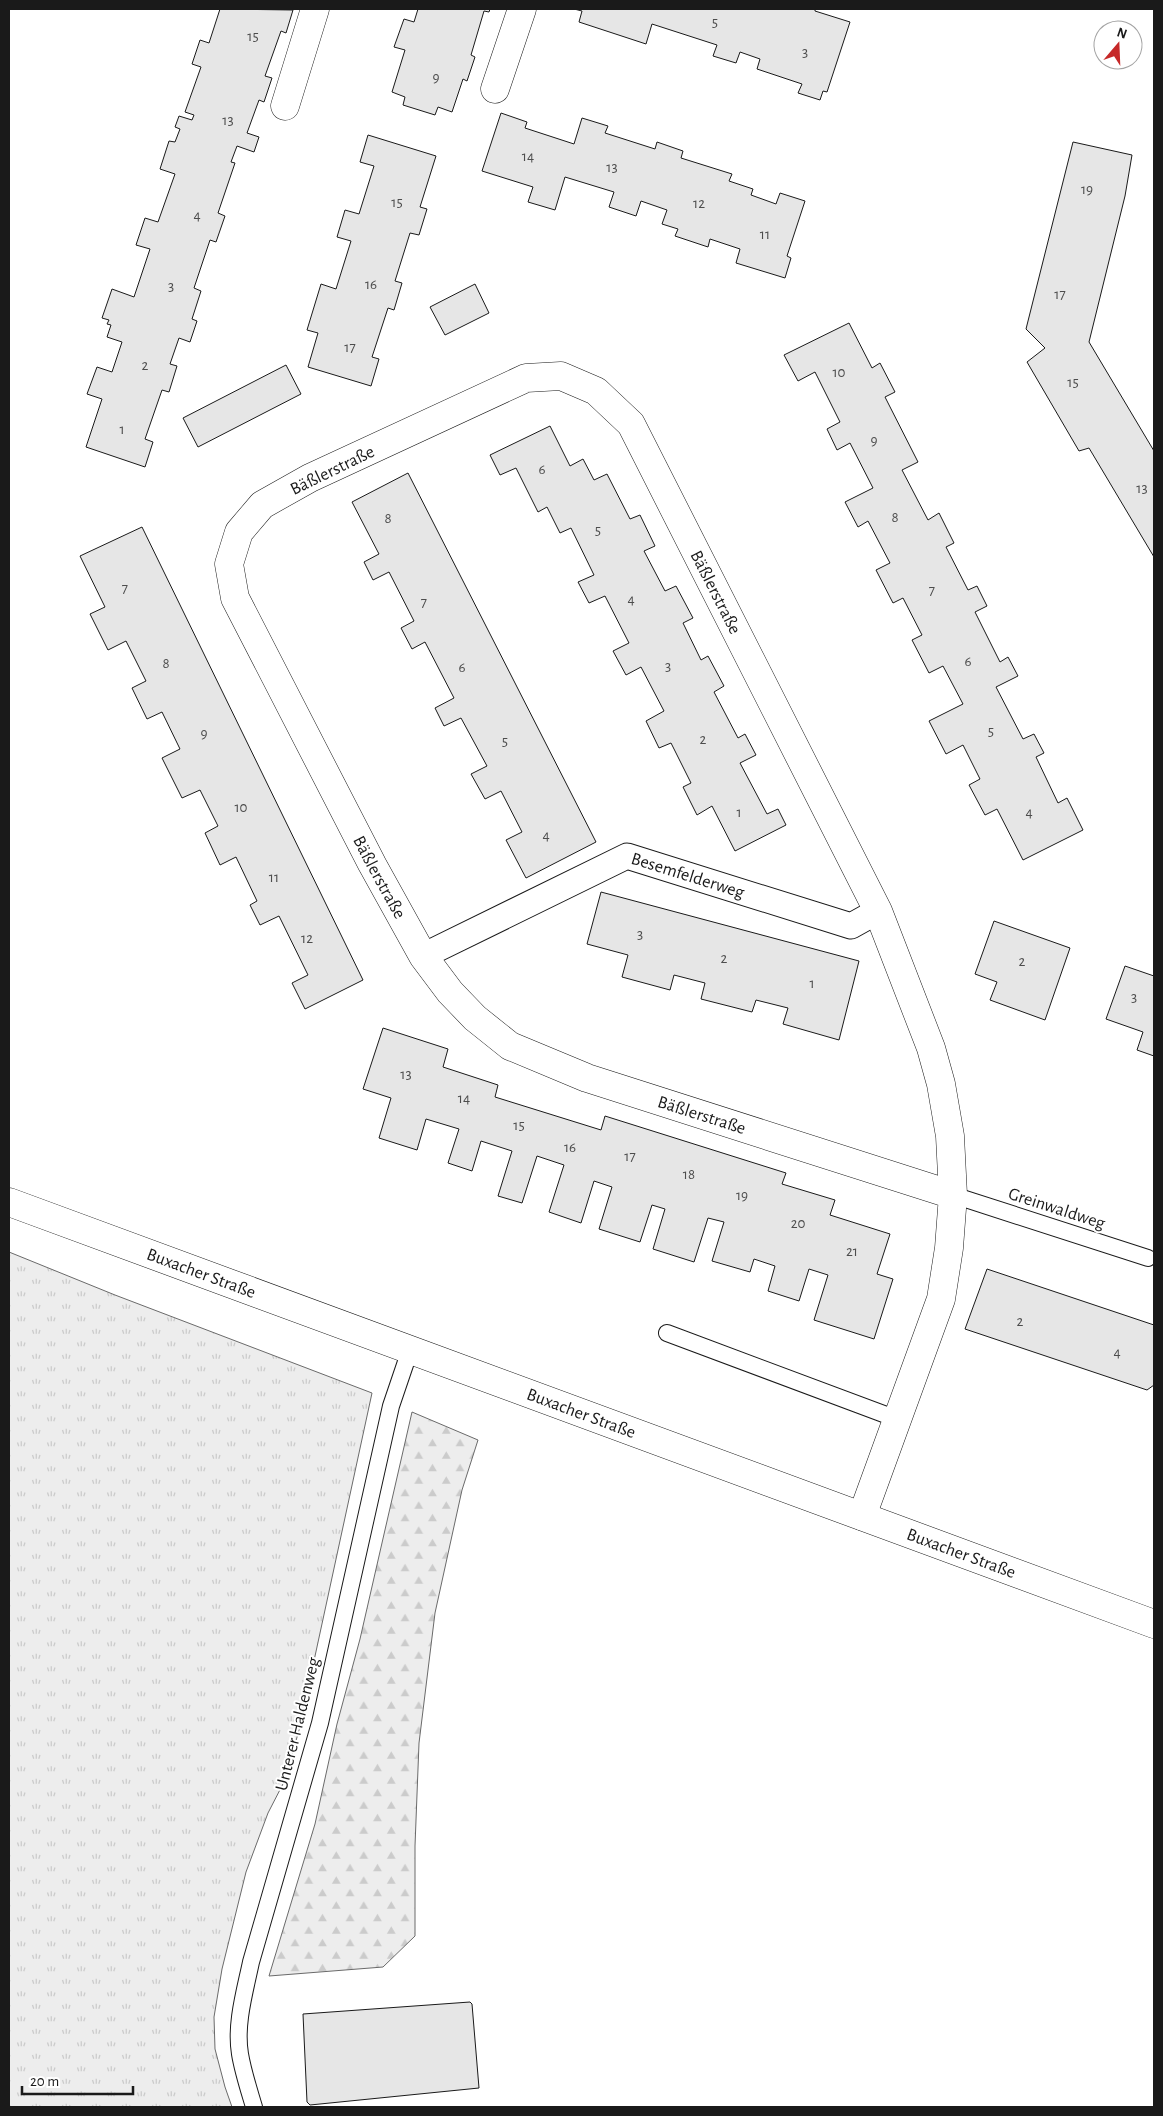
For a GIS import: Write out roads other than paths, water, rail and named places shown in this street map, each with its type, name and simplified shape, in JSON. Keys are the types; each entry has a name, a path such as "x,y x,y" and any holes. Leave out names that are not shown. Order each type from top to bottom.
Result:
{"street":[{"path":"285,106 315,9"},
{"path":"496,88 522,9"},
{"name":"Bäßlerstraße","path":"862,1516 941,1299 949,1248 953,1195 950,1136 931,1048 878,911 631,424 596,390 561,376 526,378 310,478 262,505 239,532 229,564 235,598 372,864 423,956 450,992 475,1018 510,1046 586,1078 953,1195"},
{"name":"Besemfelderweg","path":"423,956 627,856 851,926 878,911"},
{"name":"Buxacher Straße","path":"9,1202 1154,1624"}],"lane":[{"name":"Greinwaldweg","path":"953,1195 1148,1258"},
{"path":"667,1333 897,1418"},
{"name":"Unterer Haldenweg","path":"254,2107 240,2054 239,2024 244,1994 251,1962 320,1723 391,1406 410,1350"}]}
